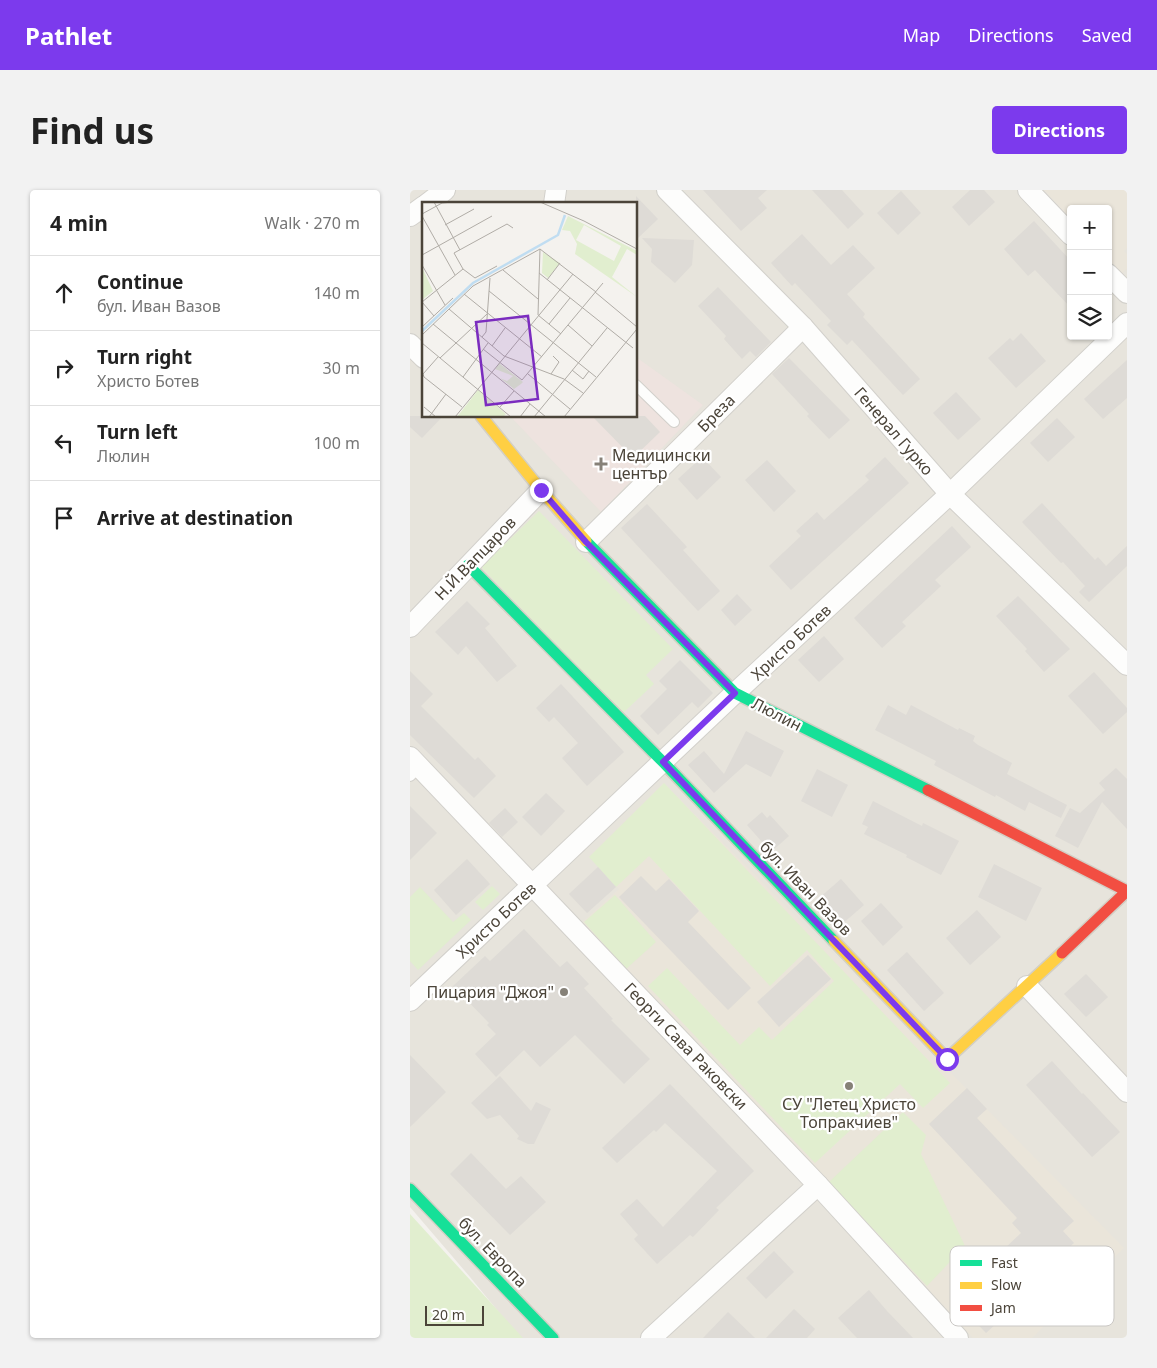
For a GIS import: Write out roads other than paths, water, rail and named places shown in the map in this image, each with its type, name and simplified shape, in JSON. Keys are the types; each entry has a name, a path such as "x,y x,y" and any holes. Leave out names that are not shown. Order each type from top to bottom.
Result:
{"street":[{"path":"429,202 445,190"},
{"name":"Генерал Гурко","path":"667,190 803,327 950,494 1127,665"},
{"path":"1028,190 1067,231"},
{"path":"410,216 422,207"},
{"path":"1112,278 1127,293"},
{"name":"Христо Ботев","path":"410,1001 735,693 950,494 1127,323"},
{"name":"Бреза","path":"586,542 803,327"},
{"path":"410,344 422,356"},
{"name":"Люлин","path":"483,418 586,542 735,693 1127,891"},
{"name":"Н.Й.Вапцаров","path":"410,627 541,490"},
{"name":"бул. Иван Вазов","path":"468,565 663,762 947,1059 1127,891"},
{"name":"Георги Сава Раковски","path":"413,767 532,885 818,1184 958,1338"},
{"path":"1027,986 1127,1092"},
{"path":"651,1338 818,1184"},
{"name":"бул. Европа","path":"410,1189 553,1338"}],"lane":[{"path":"638,386 674,422"}],"place":[{"name":"Медицински център","path":"601,464"},
{"name":"Пицария \"Джоя\"","path":"564,992"},
{"name":"СУ \"Летец Христо Топракчиев\"","path":"849,1086"}]}
